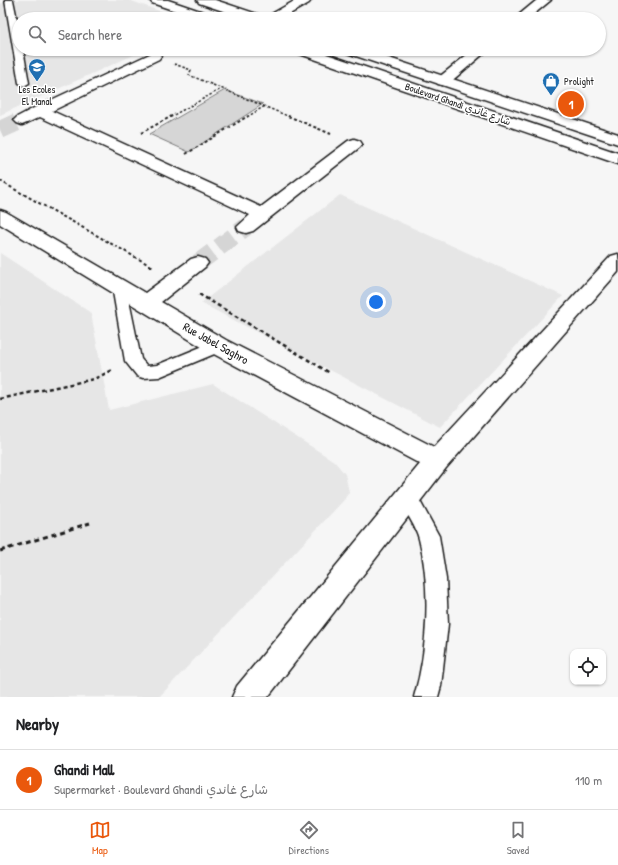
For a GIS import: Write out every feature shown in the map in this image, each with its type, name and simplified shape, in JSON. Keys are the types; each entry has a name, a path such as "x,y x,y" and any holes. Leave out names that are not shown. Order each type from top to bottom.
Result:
{"street":[{"path":"156,0 191,12"},
{"path":"203,0 238,12"},
{"path":"284,12 305,0"},
{"path":"529,12 544,0"},
{"path":"22,120 154,56"},
{"name":"Boulevard Ghandi شارع غاندي","path":"318,56 618,159"},
{"name":"Boulevard Ghandi شارع غاندي","path":"369,56 618,139"},
{"path":"443,80 473,56"},
{"path":"39,112 262,214"},
{"path":"246,227 354,144"},
{"name":"Rue Jabel Saghro","path":"0,216 218,346 437,461"},
{"path":"248,697 437,461 618,260"},
{"path":"146,303 198,263"}],"lane":[{"path":"9,0 12,17"},
{"path":"19,56 24,83"},
{"path":"119,286 133,360 143,372 159,371 218,346"},
{"path":"408,498 429,536 436,579 437,624 429,686 426,697"}],"path":[{"path":"154,56 191,70 189,75 354,144"},
{"path":"142,137 140,135 142,133 221,88"},
{"path":"184,155 265,106"},
{"path":"0,181 176,280 330,373"},
{"path":"0,399 94,379 133,360"},
{"path":"0,551 90,523"}],"shaded area":[{"name":"Les Ecoles El Manal","path":"10,0 129,0 162,12 12,12 12,56 131,56 0,115 0,4"},
{"path":"225,90 263,104 189,152 149,134"},
{"path":"340,195 563,296 440,427 201,303"},
{"path":"0,253 91,313 109,410 213,384 334,461 345,474 349,492 344,500 159,697 0,697"}],"tunnel":[{"path":"0,130 22,120"},
{"path":"198,263 246,227"}],"place":[{"name":"Les Ecoles El Manal","path":"37,82"},
{"name":"Prolight","path":"551,96"},
{"name":"Ghandi Mall","path":"571,104"}]}
